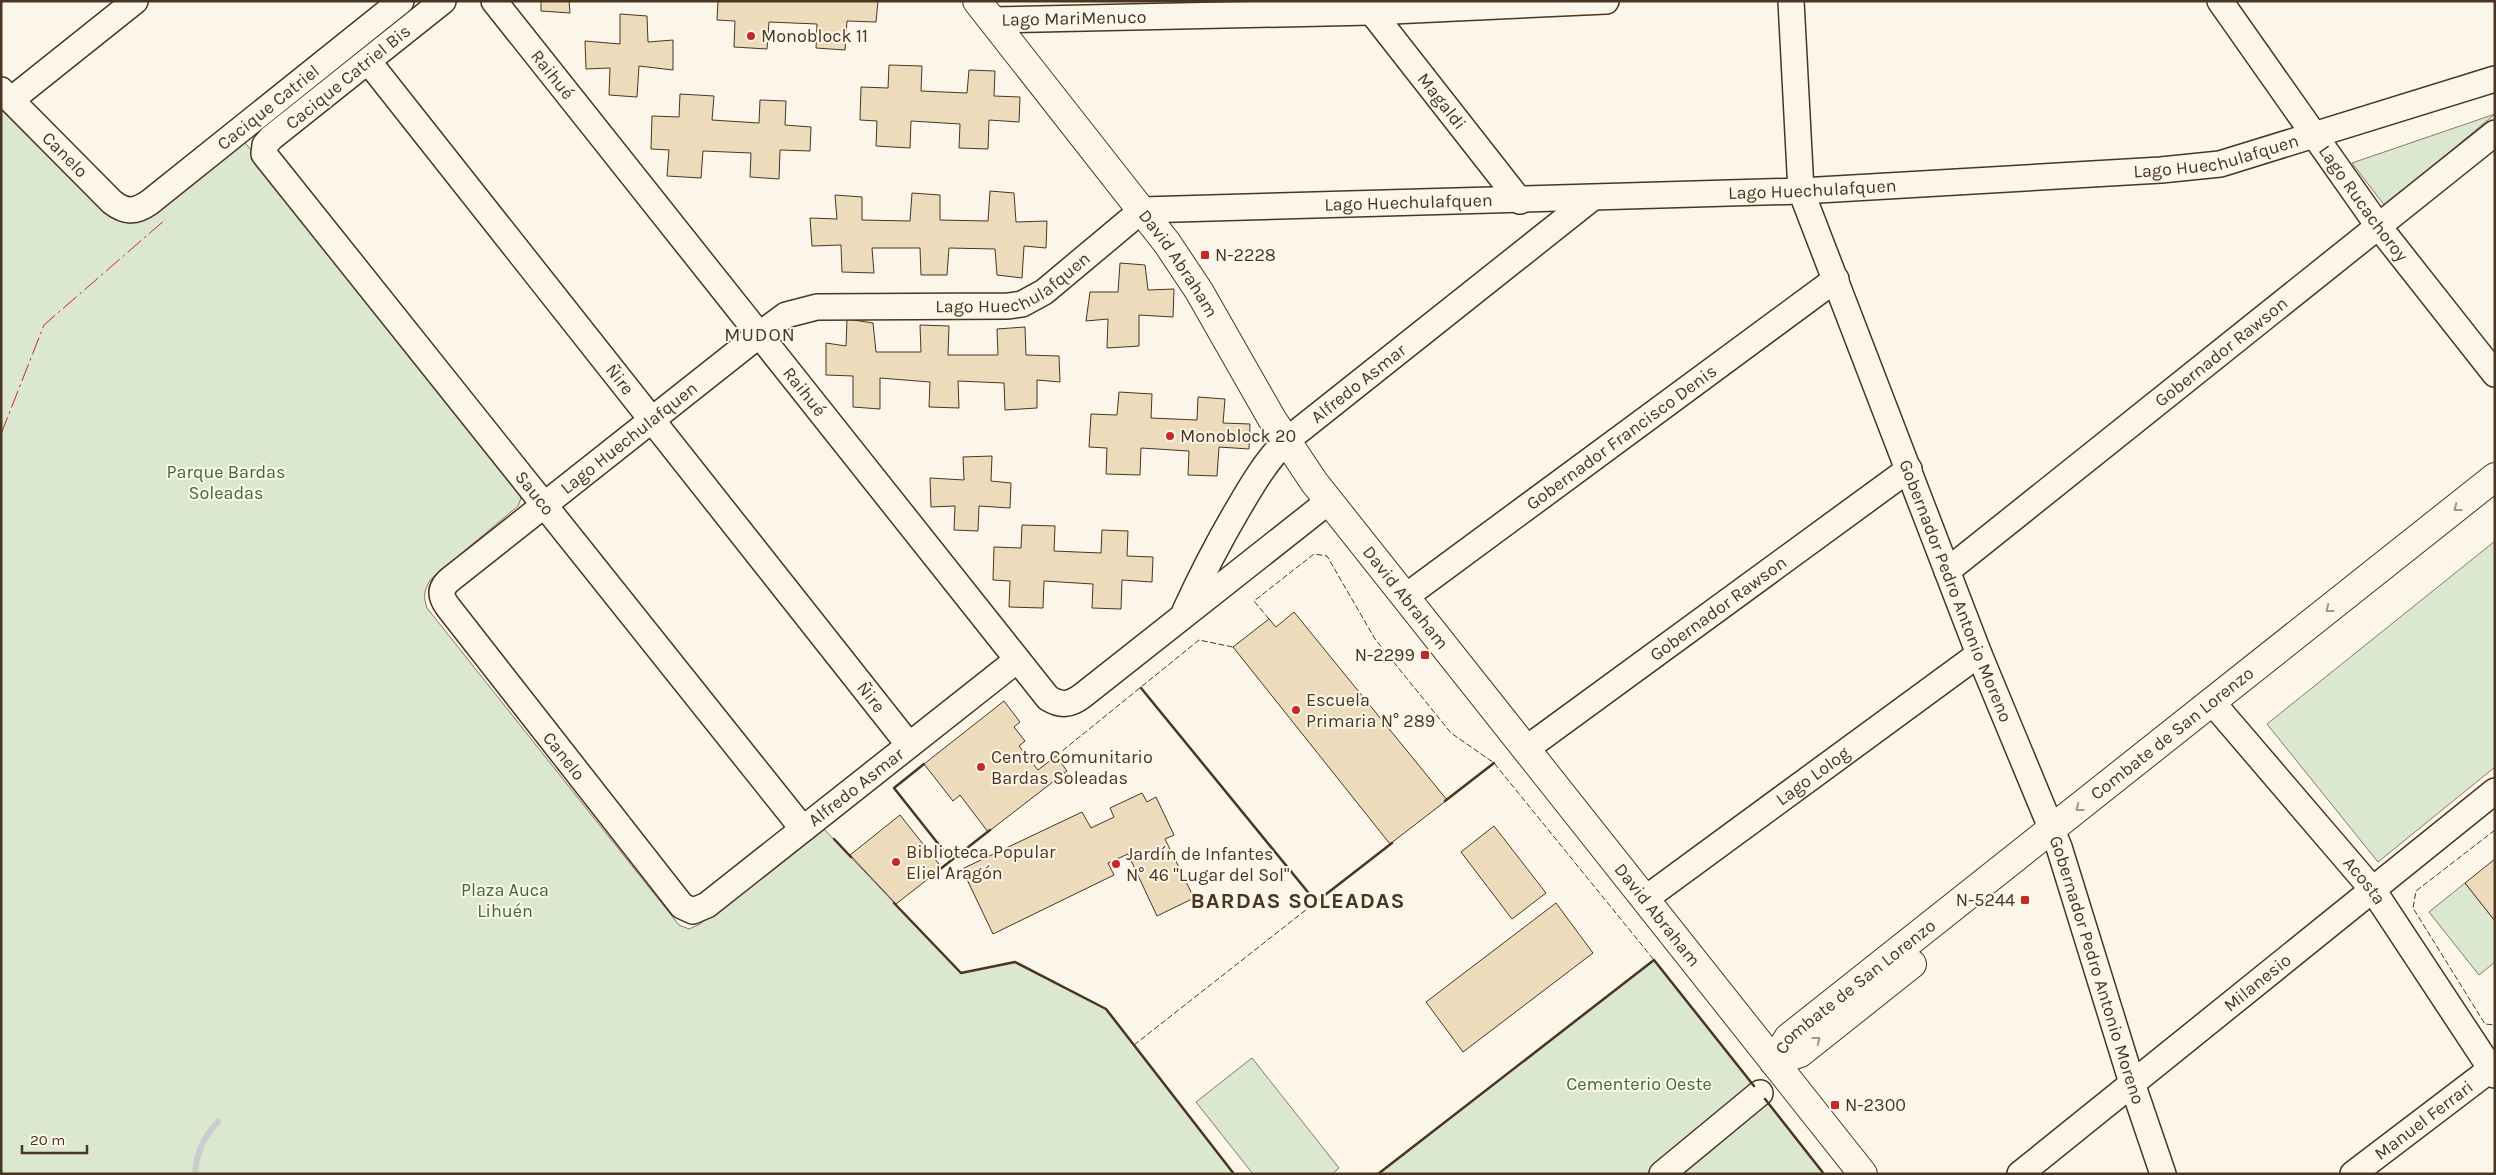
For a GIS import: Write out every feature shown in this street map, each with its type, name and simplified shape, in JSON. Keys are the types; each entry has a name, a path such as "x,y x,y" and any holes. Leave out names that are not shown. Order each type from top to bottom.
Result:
{"main road":[{"name":"David Abraham","path":"985,10 1142,210 1199,290 1286,441 1329,500 1863,1174"},
{"name":"Combate de San Lorenzo","path":"2218,709 2495,477"},
{"name":"Combate de San Lorenzo","path":"1774,1062 1788,1038 2055,838 2218,709 2495,501"}],"street":[{"path":"6,95 135,1"},
{"name":"Cacique Catriel","path":"134,211 150,202 401,1"},
{"name":"Cacique Catriel Bis","path":"266,158 264,150 271,138 443,1"},
{"name":"Raihué","path":"494,1 1017,660 1048,698 1064,704"},
{"name":"Lago MariMenuco","path":"985,10 1367,6 1606,1"},
{"name":"Gobernador Pedro Antonio Moreno","path":"1791,1 1801,190 1979,654 2055,838 2132,1083 2163,1174"},
{"name":"Lago Rucachoroy","path":"2220,1 2379,227 2495,374"},
{"name":"Magaldi","path":"1367,6 1520,201"},
{"name":"Ñire","path":"368,61 909,745"},
{"name":"Lago Huechulafquen","path":"441,594 446,583 758,335 786,315 817,307 1008,306 1022,304 1044,292 1142,210 1520,201 1801,190 2151,170 2220,164 2495,79"},
{"name":"Canelo","path":"6,95 112,202 126,211 134,211"},
{"name":"Gobernador Rawson","path":"1947,570 2495,133"},
{"name":"Sauco","path":"266,158 803,829"},
{"name":"Alfredo Asmar","path":"1182,616 1207,562 1260,471 1286,441 1592,198"},
{"name":"Gobernador Francisco Denis","path":"1405,597 1836,279"},
{"name":"Gobernador Rawson","path":"1526,749 1909,469"},
{"name":"Alfredo Asmar","path":"1064,704 1073,702 1082,696 1329,500"},
{"name":"Canelo","path":"441,594 448,607 682,906 693,911"},
{"name":"Lago Lolog","path":"1645,899 1979,654"},
{"name":"Alfredo Asmar","path":"693,911 708,905 1017,660"},
{"name":"Acosta","path":"2218,709 2373,890 2493,1070"},
{"name":"Milanesio","path":"2020,1174 2495,792"},
{"name":"Manuel Ferrari","path":"2353,1174 2493,1070"},
{"path":"1662,1174 1760,1093"}],"green space":[{"name":"Parque Bardas Soleadas","path":"1,105 105,211 120,221 130,223 147,217 243,140 518,488 521,498 518,506 431,579 425,593 427,608 679,925 689,929 700,924 822,827 961,973 1015,962 1106,1009 1234,1174 1,1174"},
{"path":"2495,114 2385,206 2352,163"},
{"path":"2495,541 2495,767 2378,862 2267,724"},
{"path":"2465,883 2495,921 2495,962 2479,975 2429,912"},
{"name":"Cementerio Oeste","path":"1654,960 1824,1174 1378,1174"},
{"path":"1252,1058 1339,1168 1332,1174 1253,1174 1196,1102"}],"building":[{"path":"541,1 569,1 570,13 541,11"},
{"name":"Monoblock 11","path":"718,1 878,1 876,22 847,21 845,50 816,48 817,24 769,22 767,49 734,47 735,21 717,20"},
{"path":"620,14 647,16 648,42 673,40 673,70 639,66 637,97 609,95 610,68 586,69 585,41 620,44"},
{"path":"889,65 922,66 921,91 967,93 969,70 995,71 994,96 1020,97 1019,122 989,120 988,149 959,148 960,124 911,121 910,148 876,146 877,121 860,120 861,87 888,88"},
{"path":"680,94 714,96 712,120 759,123 760,100 786,101 785,125 811,127 810,151 780,150 779,179 750,177 751,153 703,151 701,178 667,176 669,150 651,149 652,116 679,117"},
{"path":"990,191 1014,193 1016,222 1047,221 1046,248 1024,246 1022,278 997,275 995,249 949,248 947,275 921,275 920,248 872,248 874,273 842,272 841,245 812,246 810,218 837,219 835,195 862,197 862,220 910,221 912,193 940,195 940,220 988,221"},
{"path":"1120,263 1145,265 1148,290 1174,289 1173,317 1139,315 1139,346 1107,348 1108,319 1086,321 1090,292 1118,292"},
{"path":"847,319 873,323 876,352 921,352 920,325 949,326 948,355 998,355 997,329 1025,327 1026,355 1059,356 1060,382 1037,380 1037,408 1005,410 1004,383 958,381 959,408 929,407 930,382 880,378 880,409 853,407 853,376 826,375 826,343 846,346"},
{"name":"Monoblock 20","path":"1119,392 1152,394 1151,418 1197,420 1198,397 1225,399 1223,423 1250,424 1249,449 1219,447 1217,476 1188,475 1189,451 1141,448 1140,475 1106,474 1107,448 1089,447 1091,414 1117,415"},
{"path":"992,456 991,481 1011,483 1010,508 979,506 978,531 954,530 955,506 931,507 930,478 964,480 963,457"},
{"path":"1022,525 1055,526 1054,551 1101,553 1102,530 1128,531 1127,556 1153,557 1152,582 1122,580 1121,609 1092,608 1093,584 1044,581 1043,608 1009,607 1010,581 993,580 994,547 1021,548"},
{"path":"1294,612 1447,800 1390,844 1233,647 1269,619 1276,627"},
{"name":"Centro Comunitario Bardas Soleadas","path":"1004,701 1020,722 1014,727 1025,741 1019,746 1038,770 1056,756 1067,771 988,832 960,795 953,801 924,764"},
{"path":"1142,793 1147,802 1156,797 1174,835 1165,839 1194,898 1157,916 1128,854 1108,863 1114,875 993,934 962,869 1082,812 1091,828 1114,817 1110,808"},
{"name":"Biblioteca Popular Eliel Aragón","path":"900,815 942,868 896,904 850,855"},
{"path":"1494,826 1546,893 1512,919 1461,852"},
{"path":"2495,859 2495,921 2465,883"},
{"path":"1556,903 1593,953 1463,1052 1426,1002"}],"waterway":[{"path":"195,1174 197,1159 202,1145 208,1133 218,1122"}],"fence":[{"path":"1269,619 1254,601 1314,554 1327,556 1375,639 1451,733 1494,763 1654,960"},
{"path":"1056,756 1199,640 1233,647"},
{"path":"2495,830 2416,891 2413,908 2485,1024 2495,1025"},
{"path":"1134,1045 1316,902"}],"wall":[{"path":"1141,688 1316,902 1392,843"},
{"path":"1445,801 1494,763"},
{"path":"924,764 894,788 951,860"},
{"path":"939,870 990,830"},
{"path":"834,839 851,857"},
{"path":"894,903 961,973 1015,962 1106,1009 1234,1174"},
{"path":"1378,1174 1654,960 1754,1086"},
{"path":"1765,1099 1824,1174"}],"power":[{"path":"1,434 44,325 166,219"}],"place":[{"name":"Monoblock 11","path":"751,36"},
{"name":"N-2228","path":"1205,255"},
{"name":"Monoblock 20","path":"1170,436"},
{"name":"N-2299","path":"1425,655"},
{"name":"Escuela Primaria N° 289","path":"1296,710"},
{"name":"Centro Comunitario Bardas Soleadas","path":"981,767"},
{"name":"Biblioteca Popular Eliel Aragón","path":"896,862"},
{"name":"Jardín de Infantes N° 46 \"Lugar del Sol\"","path":"1116,864"},
{"name":"N-5244","path":"2025,900"},
{"name":"N-2300","path":"1835,1105"}],"district":[{"name":"MUDON","path":"760,334"},
{"name":"BARDAS SOLEADAS","path":"1298,900"}],"park label":[{"name":"Plaza Auca Lihuén","path":"505,900"}]}
